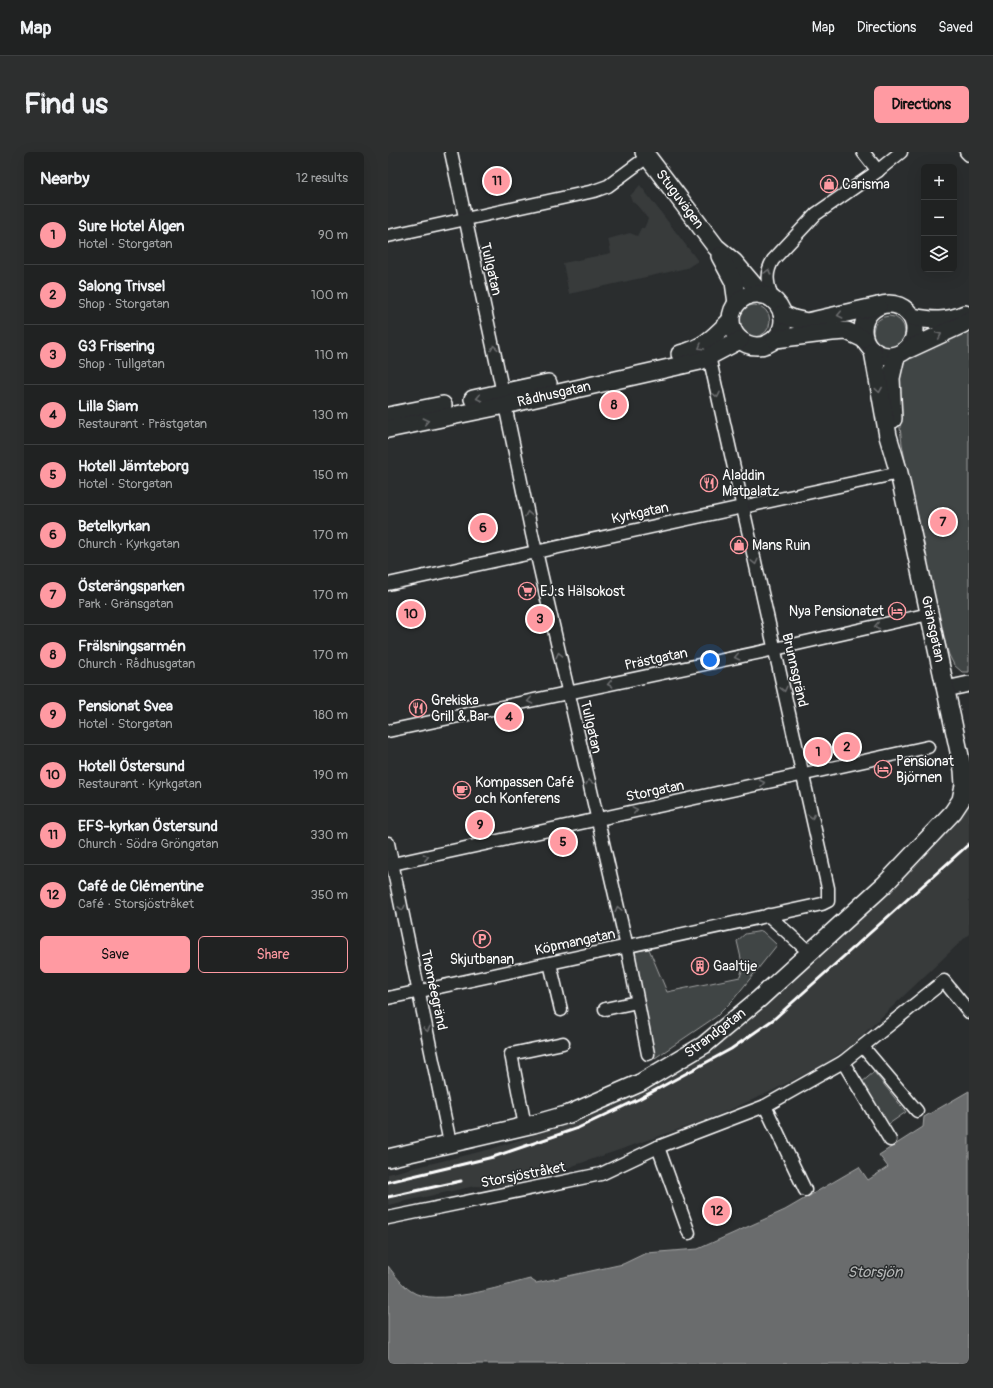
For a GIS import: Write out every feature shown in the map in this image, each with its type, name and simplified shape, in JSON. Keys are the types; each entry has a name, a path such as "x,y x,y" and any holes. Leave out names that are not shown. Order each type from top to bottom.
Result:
{"main road":[{"name":"Stuguvägen","path":"646,155 716,247 734,262 767,297"},
{"name":"Stuguvägen","path":"716,247 722,263 734,282 737,303"},
{"path":"748,295 767,297 779,306 782,314 783,323 780,332 769,344 754,346 740,340 732,329 730,321 731,315 737,303 748,295"},
{"path":"782,314 807,322 886,304 901,306 913,317 929,321 947,320 969,312"},
{"path":"869,345 864,324 872,310 878,306"},
{"path":"902,352 916,334 913,317"},
{"path":"775,339 846,331 869,345 880,355 902,352 969,320"},
{"name":"Rådhusgatan","path":"388,428 695,350 712,340 730,321"},
{"name":"Rådhusgatan","path":"388,416 504,399 700,361 740,340"},
{"name":"Gränsgatan","path":"869,345 888,436 899,473 946,689 964,785"},
{"name":"Gränsgatan","path":"899,473 892,412 891,378 902,352"},
{"name":"Strandgatan","path":"388,1158 525,1126 569,1114 640,1083 704,1045 758,999 884,885 953,812 961,800 964,785"}],"street":[{"name":"Tullgatan","path":"451,152 464,219 490,330 536,552 627,947 648,1054"},
{"path":"863,152 878,171"},
{"path":"767,297 766,278 768,268 816,214 878,171 901,152"},
{"path":"966,152 969,155"},
{"path":"388,236 594,192 608,186 646,155"},
{"name":"Brunnsgränd","path":"709,356 828,888 828,900 822,904 785,911"},
{"name":"Kyrkgatan","path":"388,584 899,473"},
{"name":"Prästgatan","path":"388,731 775,649 929,614"},
{"path":"946,689 969,684"},
{"name":"Storgatan","path":"390,864 928,747"},
{"name":"Thoméegränd","path":"388,843 390,864 419,991 450,1143"},
{"name":"Köpmangatan","path":"388,998 627,947 785,911"},
{"path":"768,915 809,952"},
{"path":"550,963 561,1010"},
{"name":"Storsjöstråket","path":"388,1218 601,1174 658,1147 764,1106 843,1062 944,981 969,1012"},
{"path":"604,1009 637,1002"},
{"path":"525,1126 511,1054 563,1043"},
{"path":"863,1047 917,1111"},
{"path":"843,1062 890,1140"},
{"path":"764,1106 805,1190"},
{"path":"658,1147 689,1234"}],"shaded area":[{"path":"640,185 698,261 687,268 569,294 563,263 611,253 608,239 630,233 637,236 641,228 644,228 648,219 636,204 632,202 630,196"},
{"path":"751,305 757,305 766,309 770,321 766,333 757,337 751,337 742,333 738,324 738,318 742,309"},
{"path":"886,316 892,316 902,323 905,332 904,338 898,345 892,348 886,348 876,341 873,335 873,329 880,319"},
{"path":"969,329 969,672 962,672 954,665 949,655 932,600 902,444 897,403 899,376 905,359"},
{"path":"969,804 969,934 853,1044 826,1063 770,1092 709,1119 532,1180 495,1187 475,1186 388,1205 388,1174 491,1149 550,1130 600,1109 721,1040 775,998 890,893"},
{"path":"762,931 777,945 733,1000 717,1016 652,1060 631,952 649,949 667,992 740,977 743,967 737,941 745,934"},
{"path":"874,1072 906,1112 886,1126 861,1083"}],"water":[{"name":"Storsjön","path":"969,1091 969,1364 388,1364 388,1266 402,1283 411,1291 422,1296 452,1297 530,1279 536,1283 623,1264 646,1253 698,1249 785,1210 859,1167 868,1180 888,1167 879,1155 923,1127 924,1117"}],"railway":[{"path":"388,1182 493,1157 578,1128 639,1099 731,1049 774,1019 969,844"},
{"path":"388,1197 461,1181"}],"place":[{"name":"EFS-kyrkan Östersund","path":"497,181"},
{"name":"Carisma","path":"829,184"},
{"name":"Frälsningsarmén","path":"614,405"},
{"name":"Aladdin Matpalatz","path":"709,483"},
{"name":"Österängsparken","path":"943,522"},
{"name":"Betelkyrkan","path":"483,528"},
{"name":"Mans Ruin","path":"739,545"},
{"name":"EJ:s Hälsokost","path":"527,591"},
{"name":"Nya Pensionatet","path":"897,611"},
{"name":"Hotell Östersund","path":"411,614"},
{"name":"G3 Frisering","path":"540,619"},
{"name":"Grekiska Grill & Bar","path":"418,708"},
{"name":"Lilla Siam","path":"509,717"},
{"name":"Salong Trivsel","path":"847,747"},
{"name":"Sure Hotel Älgen","path":"818,752"},
{"name":"Pensionat Björnen","path":"883,769"},
{"name":"Kompassen Café och Konferens","path":"462,790"},
{"name":"Pensionat Svea","path":"480,825"},
{"name":"Hotell Jämteborg","path":"563,842"},
{"name":"Skjutbanan","path":"482,939"},
{"name":"Gaaltije","path":"700,966"},
{"name":"Café de Clémentine","path":"717,1211"}]}
